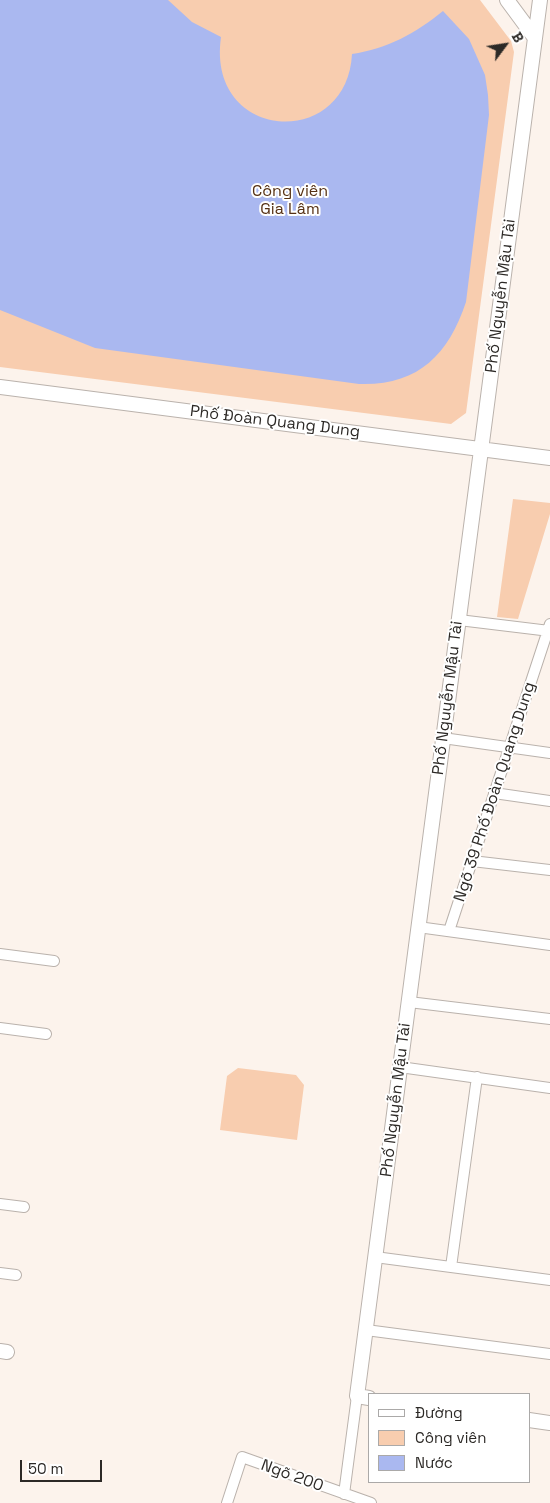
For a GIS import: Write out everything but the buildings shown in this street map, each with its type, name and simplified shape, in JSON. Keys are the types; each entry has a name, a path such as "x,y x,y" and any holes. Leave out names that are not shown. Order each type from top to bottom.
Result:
{"street":[{"path":"506,0 535,38"},
{"name":"Phố Nguyễn Mậu Tài","path":"363,1397 366,1330 375,1257 540,0"},
{"name":"Phố Đoàn Quang Dung","path":"0,387 550,458"},
{"path":"458,620 549,628"},
{"name":"Ngõ 39 Phố Đoàn Quang Dung","path":"449,932 549,628"},
{"path":"443,738 550,753"},
{"path":"494,793 550,801"},
{"path":"472,861 550,870"},
{"path":"418,927 550,945"},
{"path":"0,954 54,961"},
{"path":"409,1002 550,1019"},
{"path":"0,1028 46,1034"},
{"path":"400,1066 550,1088"},
{"path":"451,1267 477,1077"},
{"path":"0,1204 24,1207"},
{"path":"375,1257 550,1280"},
{"path":"0,1273 16,1275"},
{"path":"366,1330 550,1354"},
{"path":"344,1494 363,1397"},
{"path":"530,1420 550,1423"},
{"name":"Ngõ 200","path":"227,1503 242,1458 371,1503"}],"green space":[{"name":"Công viên Gia Lâm","path":"0,0 480,0 511,41 514,52 466,413 451,424 0,367"},
{"path":"513,499 550,503 550,514 518,619 497,617"},
{"path":"238,1068 296,1075 304,1085 297,1140 220,1130 227,1076"}],"water":[{"name":"Công viên Gia Lâm","path":"0,0 168,0 192,22 221,37 222,72 234,98 255,114 279,121 304,119 327,107 344,85 352,54 365,52 401,39 443,11 469,39 485,75 489,115 466,302 459,321 440,352 414,373 398,380 359,384 95,348 0,310"}]}
